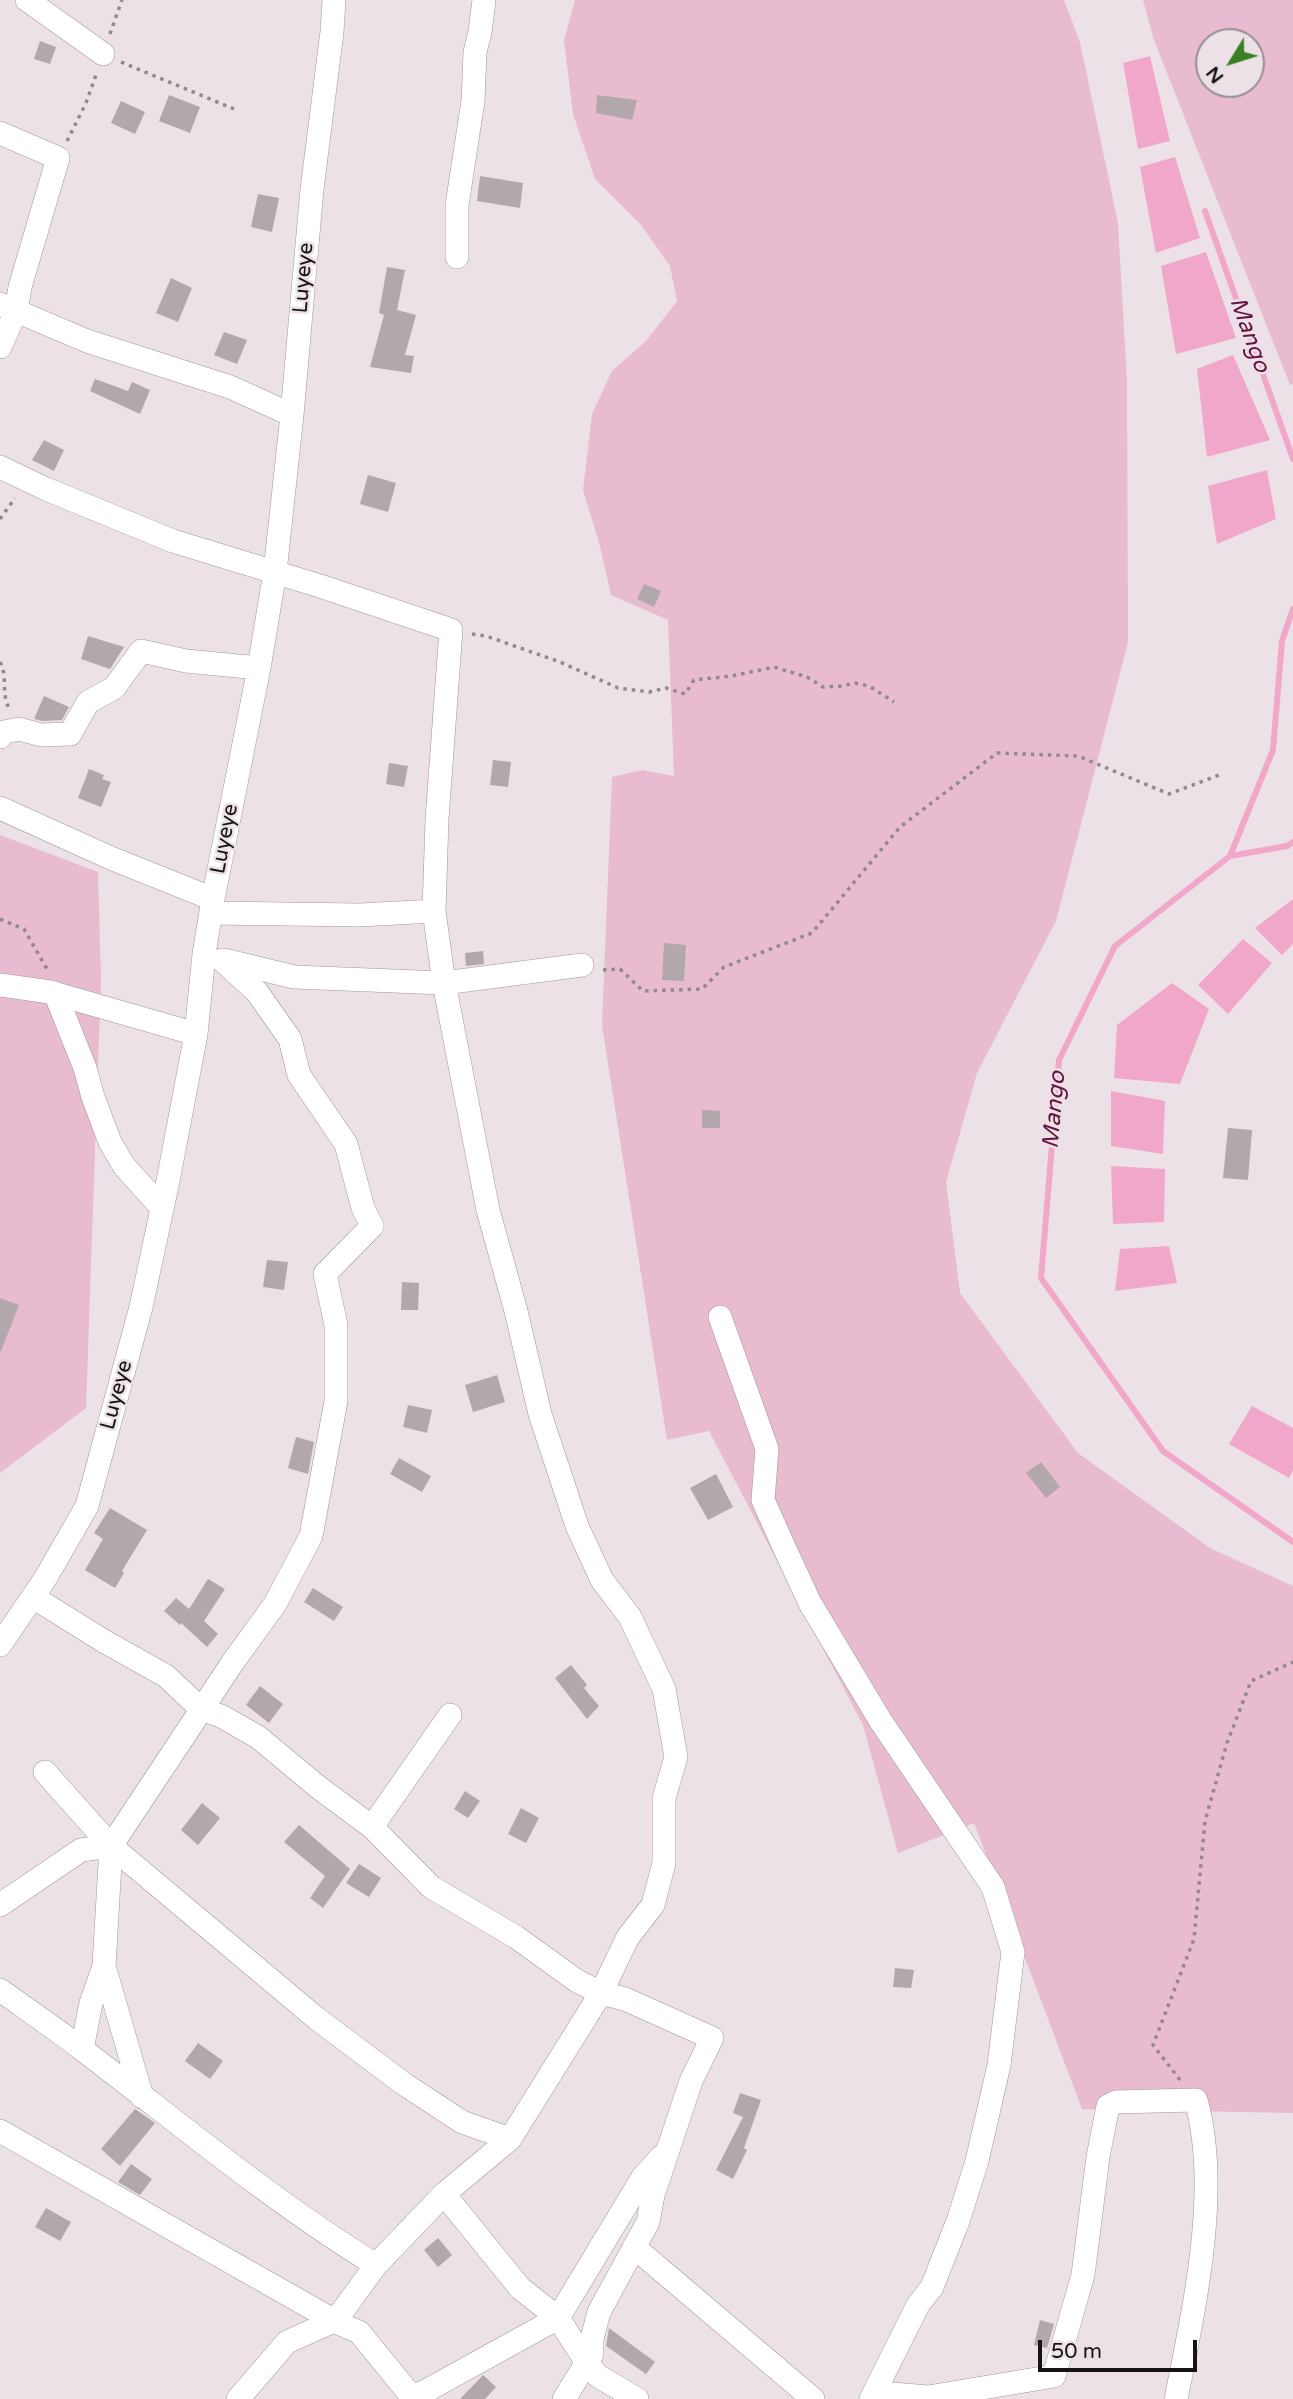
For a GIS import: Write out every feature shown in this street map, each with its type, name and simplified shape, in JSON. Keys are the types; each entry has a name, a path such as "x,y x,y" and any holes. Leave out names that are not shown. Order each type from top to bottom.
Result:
{"street":[{"path":"27,0 103,54"},
{"name":"Luyeye","path":"0,1645 33,1597 87,1506 141,1307 213,957 212,906 275,572 312,189 334,0"},
{"path":"457,257 457,205 473,101 475,52 484,0"},
{"path":"0,134 58,158 20,287 8,307 0,347"},
{"path":"8,307 88,341 230,387 292,415"},
{"path":"0,467 46,489 173,541 451,630 437,819 434,911 444,983 488,1210 516,1311 540,1414 577,1526 601,1580 630,1617 664,1689 676,1757 664,1798 664,1863 653,1905 628,1937 601,1993 510,2139 444,2194 376,2265 335,2320 287,2342 238,2399"},
{"path":"10,733 70,734 88,702 114,688 141,651 186,661 258,668"},
{"path":"0,808 212,906 360,915 434,911"},
{"path":"213,957 294,977 444,983 582,965"},
{"path":"82,2049 91,2003 104,1966 111,1846 201,1709 275,1604 311,1536 336,1401 336,1325 325,1274 372,1226 363,1208 346,1144 299,1075 290,1039 257,992 213,957"},
{"path":"0,985 55,993 196,1034"},
{"path":"55,993 85,1068 110,1142 124,1166 162,1208"},
{"path":"720,1317 767,1449 763,1500 783,1547 810,1603 880,1720 993,1887 1013,1952 999,2064 969,2185 932,2287 918,2305 872,2398"},
{"path":"33,1597 166,1676 201,1709 221,1716 258,1737 372,1827 430,1887 516,1937 577,1981 712,2038 691,2081 653,2195 648,2222 599,2312 592,2339 592,2354 564,2399"},
{"path":"372,1827 450,1715"},
{"path":"45,1772 111,1846 316,2018 393,2076 462,2122 510,2139"},
{"path":"0,1905 81,1850 111,1846"},
{"path":"104,1966 142,2097"},
{"path":"0,1990 82,2049 252,2182 335,2241 376,2265"},
{"path":"872,2398 881,2393 909,2397 947,2397 1054,2376 1083,2275 1098,2157 1108,2106 1116,2102 1196,2100 1204,2129 1205,2232 1176,2399"},
{"path":"0,2131 359,2332 408,2392 414,2395 558,2318 643,2177 668,2150"},
{"path":"444,2194 520,2288 558,2318 598,2376 637,2399"},
{"path":"634,2247 813,2399"}],"path":[{"path":"58,158 86,103 122,0"},
{"path":"103,54 234,109"},
{"path":"451,630 486,636 560,662 618,688 632,691 649,692 666,688 685,694 694,680 733,676 774,667 807,677 823,687 855,683 869,686 894,702"},
{"path":"0,662 4,669 10,733"},
{"path":"582,965 599,970 620,970 643,991 702,989 724,967 812,933 900,827 998,753 1077,755 1170,794 1219,775"},
{"path":"0,919 24,929 47,967 55,993"},
{"path":"1196,2100 1153,2045 1194,1939 1205,1821 1232,1731 1251,1681 1293,1662"}],"shaded area":[{"path":"575,0 1064,0 1080,42 1118,223 1127,382 1128,642 1056,921 977,1073 946,1182 960,1293 1078,1453 1210,1548 1293,1586 1293,2113 1082,2109 974,1823 898,1853 863,1725 709,1431 667,1440 602,1025 612,777 642,770 674,776 668,620 611,595 583,490 592,414 612,371 646,341 677,301 670,266 641,225 595,179 573,114 564,40"},
{"path":"1143,0 1293,0 1293,384 1290,385 1154,40"},
{"path":"1150,56 1170,141 1138,149 1123,63"},
{"path":"1175,157 1200,238 1156,253 1140,167"},
{"path":"1206,252 1236,338 1176,354 1161,266"},
{"path":"1233,355 1270,440 1207,457 1197,369"},
{"path":"1267,470 1276,519 1217,544 1208,486"},
{"path":"0,835 98,872 101,979 86,1408 0,1473"},
{"path":"1293,899 1293,944 1282,955 1255,928"},
{"path":"1243,939 1272,963 1228,1014 1198,985"},
{"path":"1172,983 1209,1009 1180,1084 1114,1078 1117,1025"},
{"path":"1111,1091 1165,1101 1163,1154 1111,1146"},
{"path":"1111,1166 1165,1169 1164,1222 1113,1224"},
{"path":"1169,1246 1177,1283 1115,1291 1120,1249"},
{"path":"1252,1406 1293,1428 1293,1470 1289,1478 1229,1444"}],"building":[{"path":"40,41 56,47 50,64 34,59"},
{"path":"169,95 200,107 190,133 159,121"},
{"path":"597,95 637,100 632,120 596,113"},
{"path":"121,101 145,112 135,134 111,123"},
{"path":"480,176 523,183 520,208 477,201"},
{"path":"258,194 279,198 272,232 251,227"},
{"path":"387,267 405,270 397,310 416,315 405,355 414,356 411,373 370,367 384,315 379,313"},
{"path":"171,278 192,288 178,322 156,313"},
{"path":"224,332 247,340 237,364 214,355"},
{"path":"95,379 128,391 132,382 150,390 140,414 90,391"},
{"path":"44,440 64,450 54,471 32,460"},
{"path":"368,475 396,483 388,512 360,504"},
{"path":"644,584 661,591 654,607 637,599"},
{"path":"88,636 124,647 110,669 81,659"},
{"path":"44,696 69,707 62,720 34,719"},
{"path":"493,760 511,762 508,787 490,785"},
{"path":"389,763 408,766 404,787 386,784"},
{"path":"89,769 104,775 102,779 111,782 101,807 78,798"},
{"path":"664,943 686,945 684,981 662,980"},
{"path":"483,951 484,964 466,966 465,953"},
{"path":"702,1110 720,1111 720,1128 702,1128"},
{"path":"1228,1128 1252,1130 1248,1180 1223,1178"},
{"path":"267,1260 288,1262 284,1290 263,1287"},
{"path":"402,1282 419,1283 418,1310 401,1310"},
{"path":"0,1298 19,1305 1,1351 0,1351"},
{"path":"497,1375 505,1402 473,1412 465,1385"},
{"path":"408,1405 432,1410 427,1433 403,1427"},
{"path":"296,1437 314,1442 308,1474 288,1468"},
{"path":"399,1458 431,1476 422,1492 390,1474"},
{"path":"1041,1462 1060,1487 1046,1498 1026,1473"},
{"path":"716,1474 733,1507 708,1520 690,1488"},
{"path":"110,1508 147,1530 115,1588 85,1570 103,1539 94,1533"},
{"path":"208,1579 225,1589 204,1621 218,1634 207,1647 164,1611 176,1598 189,1609"},
{"path":"313,1588 343,1607 334,1621 304,1602"},
{"path":"571,1665 587,1685 584,1688 599,1706 587,1719 555,1678"},
{"path":"260,1686 283,1704 269,1723 246,1705"},
{"path":"465,1791 480,1801 468,1818 454,1809"},
{"path":"202,1803 220,1818 198,1845 181,1830"},
{"path":"521,1808 539,1818 526,1843 508,1834"},
{"path":"299,1825 350,1869 323,1908 310,1898 325,1876 284,1842"},
{"path":"359,1864 381,1878 369,1897 346,1883"},
{"path":"895,1968 914,1970 911,1988 893,1987"},
{"path":"198,2043 223,2061 210,2079 185,2061"},
{"path":"740,2093 761,2100 744,2148 747,2150 733,2179 716,2170 743,2117 733,2113"},
{"path":"135,2109 155,2123 120,2166 101,2149"},
{"path":"131,2164 152,2179 140,2195 118,2182"},
{"path":"46,2208 71,2222 60,2241 35,2227"},
{"path":"438,2238 452,2255 438,2267 424,2250"},
{"path":"1040,2320 1054,2324 1047,2348 1034,2345"},
{"path":"609,2328 655,2362 646,2374 606,2346"},
{"path":"483,2375 496,2387 485,2399 460,2399"}],"waterway":[{"name":"Mango","path":"1205,211 1293,459"},
{"name":"Mango","path":"1293,609 1282,641 1273,750 1230,856 1115,946 1059,1060 1041,1278 1163,1451 1293,1542"},
{"path":"1230,856 1287,846 1293,842"}]}
